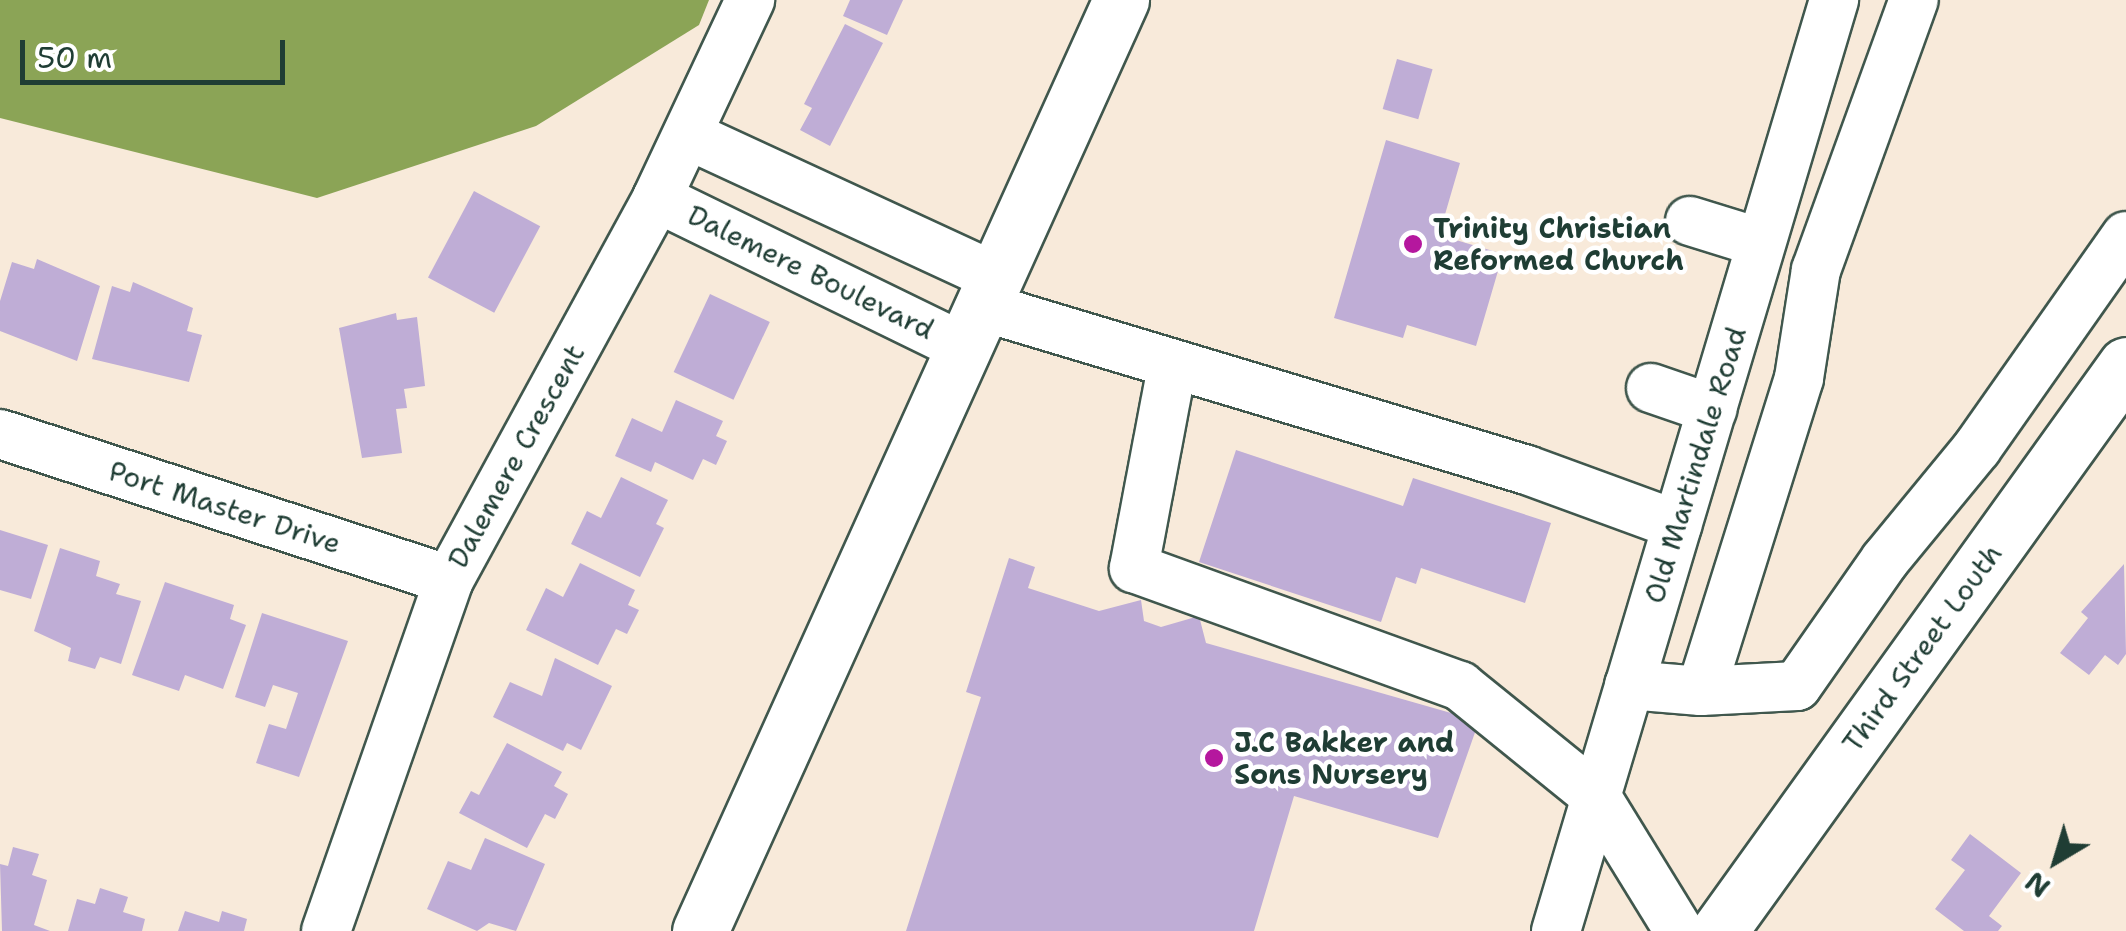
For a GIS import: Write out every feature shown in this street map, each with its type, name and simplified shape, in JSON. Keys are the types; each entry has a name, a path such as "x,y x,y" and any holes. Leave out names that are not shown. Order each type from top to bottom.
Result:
{"main road":[{"path":"700,931 1121,0"},
{"name":"Third Street Louth","path":"1719,931 2126,365"}],"street":[{"name":"Dalemere Crescent","path":"326,931 450,580 656,198 750,0"},
{"name":"Old Martindale Road","path":"1556,931 1834,0"},
{"path":"1701,691 1799,378 1816,270 1914,0"},
{"path":"688,135 981,311 1528,470 1677,525"},
{"name":"Dalemere Boulevard","path":"656,198 981,311"},
{"path":"1690,221 1761,244"},
{"path":"1629,685 1701,691 1797,686 1885,560 1977,448 2126,236"},
{"path":"1172,367 1134,568 1460,686 1596,796 1679,931"},
{"path":"1651,388 1712,409"},
{"name":"Port Master Drive","path":"0,434 450,580"}],"green space":[{"path":"0,0 709,0 699,25 536,126 317,198 0,118"}],"building":[{"path":"850,0 903,0 887,35 843,16"},
{"path":"845,24 883,43 830,146 800,130 812,108 804,104"},
{"path":"1397,59 1433,69 1418,119 1383,109"},
{"name":"Trinity Christian Reformed Church","path":"1386,140 1460,163 1439,235 1503,254 1476,346 1407,325 1403,338 1334,318"},
{"path":"474,191 540,226 494,313 428,278"},
{"path":"37,259 100,286 77,361 0,331 0,301 12,262 34,269"},
{"path":"133,282 193,308 187,331 202,335 189,382 92,359 112,286 130,292"},
{"path":"710,294 770,322 733,400 674,372"},
{"path":"396,313 397,320 417,317 425,386 404,389 407,408 396,409 402,453 362,458 339,328"},
{"path":"676,400 723,421 716,436 727,441 716,465 703,459 693,480 655,462 651,472 615,456 632,418 662,432"},
{"path":"1236,450 1403,506 1413,478 1551,523 1525,603 1421,568 1416,584 1396,577 1381,622 1199,562"},
{"path":"621,477 668,500 656,524 664,528 640,577 571,544 587,511 601,518"},
{"path":"0,530 48,545 31,599 0,590"},
{"path":"60,548 100,561 96,576 120,584 116,594 141,601 121,664 100,657 95,669 68,661 71,648 34,631"},
{"name":"J.C Bakker and Sons Nursery","path":"1009,558 1035,567 1028,588 1099,611 1141,600 1144,621 1161,627 1199,616 1206,643 1479,721 1438,838 1294,796 1254,931 906,931 981,697 966,692"},
{"path":"580,563 635,590 628,605 639,610 627,634 616,629 598,665 526,630 546,588 563,597"},
{"path":"2124,564 2126,654 2118,665 2105,655 2089,675 2060,653 2088,618 2081,612"},
{"path":"165,582 234,605 230,619 246,625 223,689 185,675 179,691 132,675"},
{"path":"262,613 348,641 299,777 256,763 269,724 286,729 298,693 273,685 265,707 235,697"},
{"path":"555,658 612,686 581,750 567,743 563,751 493,717 510,682 542,696"},
{"path":"507,743 562,772 554,786 568,794 555,819 545,814 527,848 459,813 471,791 479,795"},
{"path":"1970,834 2021,873 1989,916 2002,926 1998,931 1964,931 1935,909 1965,870 1951,860"},
{"path":"485,838 545,864 516,931 489,923 477,931 427,909 448,861 471,870"},
{"path":"13,847 39,854 32,875 47,880 34,925 50,931 2,931 0,864 8,866"},
{"path":"100,888 128,897 123,912 145,919 142,931 68,931 77,899 95,904"},
{"path":"185,911 219,922 222,911 247,919 244,931 178,931"}],"place":[{"name":"Trinity Christian Reformed Church","path":"1413,244"},
{"name":"J.C Bakker and Sons Nursery","path":"1214,758"}]}
